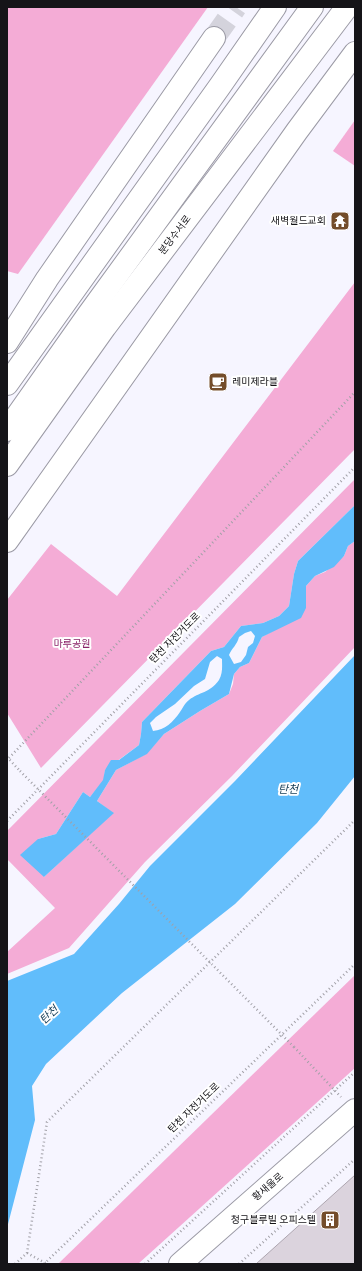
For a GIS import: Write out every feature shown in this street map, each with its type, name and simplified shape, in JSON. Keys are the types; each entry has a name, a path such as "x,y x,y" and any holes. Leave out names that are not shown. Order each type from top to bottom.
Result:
{"main road":[{"path":"7,384 220,86 274,7"},
{"path":"7,430 88,315 312,7"},
{"name":"분당수서로","path":"7,465 105,327 347,7"},
{"path":"7,342 47,279 214,38"},
{"path":"7,541 297,131 355,53"},
{"name":"황새울로","path":"180,1264 354,1111"}],"path":[{"path":"354,1111 294,1047 8,758 355,392"},
{"name":"탄천 자전거도로","path":"7,821 355,467"},
{"path":"15,1264 27,1253 47,1122 355,820"},
{"name":"탄천 자전거도로","path":"45,1263 355,964"},
{"path":"145,1264 355,1072"},
{"path":"239,1264 355,1159"},
{"path":"27,1253 45,1263"}],"green space":[{"path":"7,7 208,7 18,274 7,271"},
{"path":"355,120 355,166 333,151"},
{"name":"마루공원","path":"355,282 355,449 41,768 7,713 7,600 51,544 117,596"},
{"path":"355,479 355,505 298,561 294,574 289,606 279,616 263,623 241,626 224,647 211,651 142,722 139,745 105,770 104,780 90,797 83,792 56,834 38,839 44,877 113,813 97,801 116,770 146,754 164,734 229,694 233,684 234,674 240,667 249,663 262,637 273,631 306,597 306,586 315,576 325,572 344,556 348,546 355,541 355,647 232,776 145,862 69,948 7,974 7,952 55,908 7,859 7,831"},
{"path":"355,975 355,1068 138,1264 58,1264"}],"water":[{"path":"355,505 355,541 348,546 344,556 334,567 315,576 306,586 306,608 301,618 262,637 249,663 240,667 234,674 229,694 164,734 147,754 116,770 97,801 114,813 44,877 20,855 38,839 56,834 83,792 90,797 103,780 105,770 111,760 119,760 139,745 142,722 211,651 224,647 241,626 263,623 279,616 289,606 294,574 298,561","holes":["251,631 255,636 253,643 248,647 246,655 241,662 234,664 229,655 230,653 239,637","217,656 222,659 222,670 216,684 189,700 175,719 168,725 153,731 150,723 175,704 194,686 205,679 210,662"]},
{"name":"탄천","path":"355,655 355,776 317,823 235,904 122,993 46,1064 32,1086 35,1120 7,1228 7,981 74,954 119,904 150,866 235,781"}],"building":[{"name":"청구블루빌 오피스텔","path":"355,1175 355,1264 256,1264"}],"tunnel":[{"path":"214,38 236,7"}],"place":[{"name":"새벽월드교회","path":"340,221"},
{"name":"레미제라블","path":"218,382"},
{"name":"청구블루빌 오피스텔","path":"330,1220"}]}
